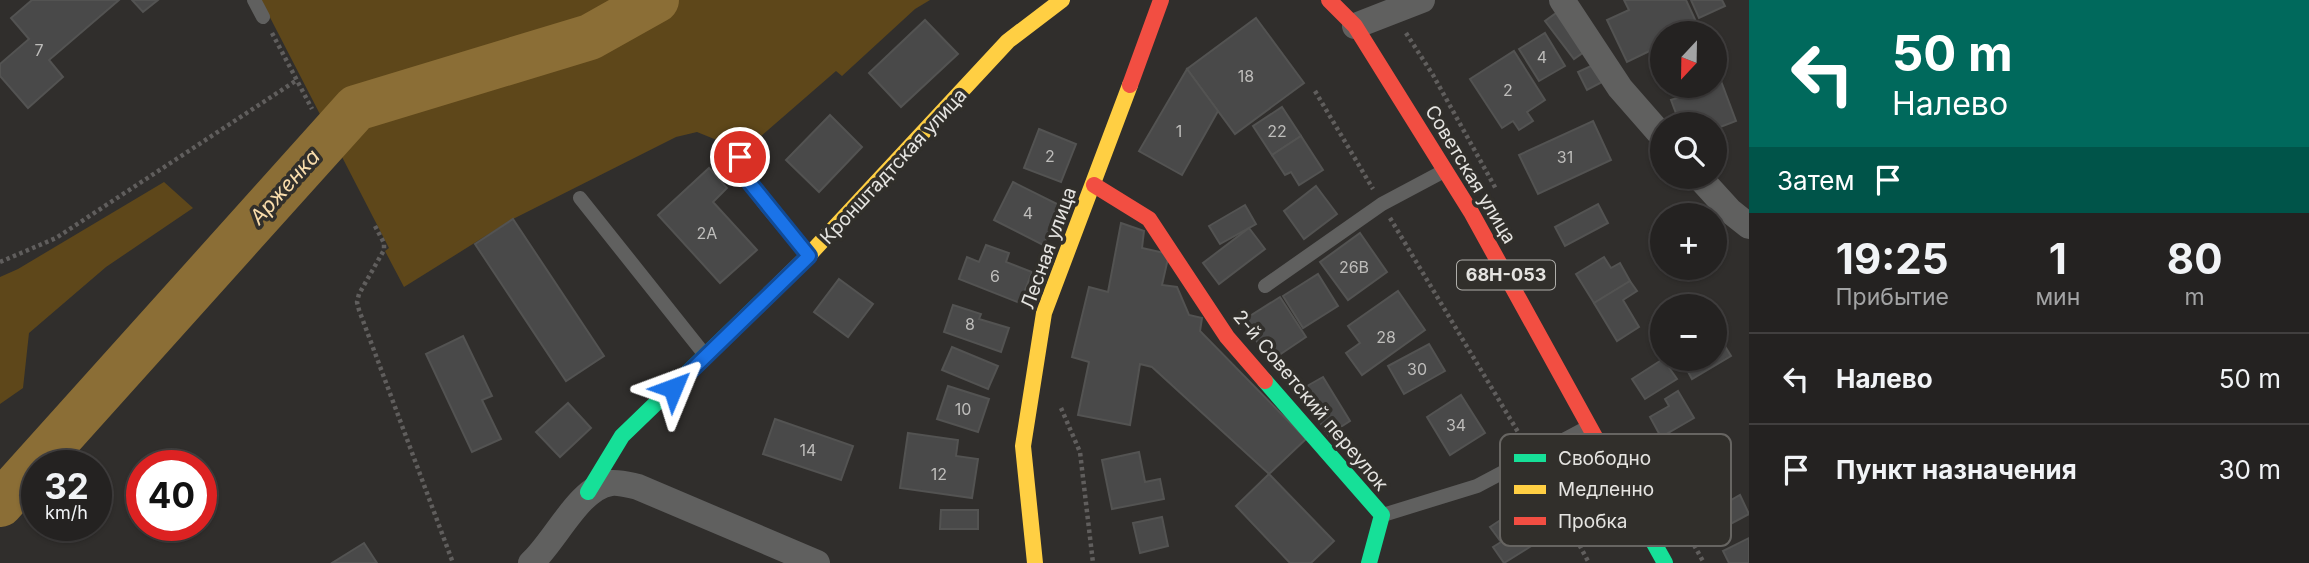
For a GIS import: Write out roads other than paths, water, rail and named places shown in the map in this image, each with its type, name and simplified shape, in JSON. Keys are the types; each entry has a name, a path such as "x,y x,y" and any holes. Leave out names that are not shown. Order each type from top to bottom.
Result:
{"street":[{"name":"Кронштадтская улица","path":"531,563 594,489 622,436 809,256 1008,41 1062,0"},
{"name":"Лесная улица","path":"1035,563 1023,446 1044,313 1161,0"},
{"name":"Советская улица","path":"1329,0 1355,26 1471,212 1594,434"},
{"path":"1355,26 1422,0"},
{"path":"1562,0 1620,88 1650,122"},
{"name":"2-й Советский переулок","path":"1094,185 1149,219 1227,337 1382,515 1369,563"},
{"path":"1710,189 1730,211 1749,226"},
{"path":"594,489 613,482 638,487 817,563"},
{"name":"Советская улица","path":"1656,546 1665,563"}],"lane":[{"path":"254,0 263,17"},
{"path":"740,157 750,183 809,256"},
{"path":"1265,286 1382,204 1445,170"},
{"path":"580,198 706,356"},
{"path":"1575,434 1590,426"},
{"path":"1382,515 1476,486 1500,474"}],"waterway":[{"name":"Арженка","path":"0,504 356,108 590,37 656,0"}]}
